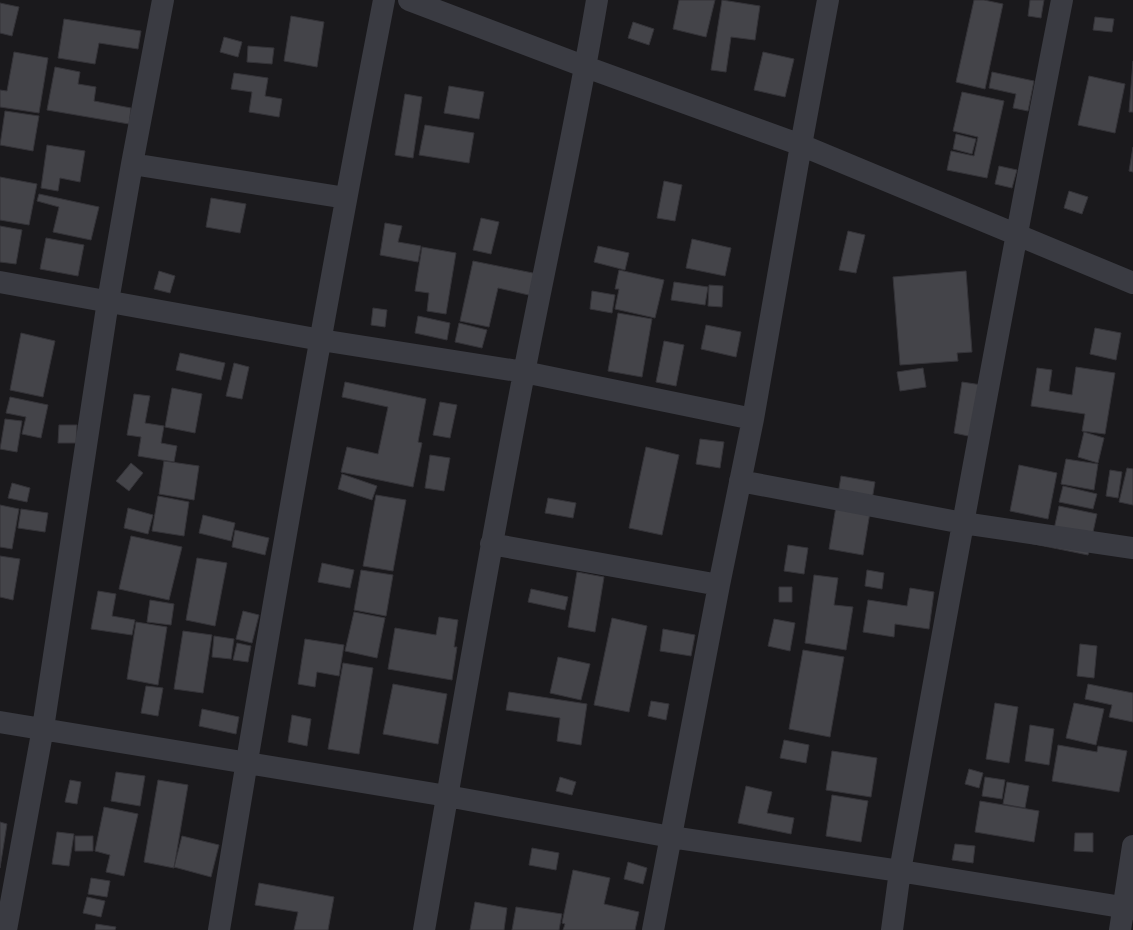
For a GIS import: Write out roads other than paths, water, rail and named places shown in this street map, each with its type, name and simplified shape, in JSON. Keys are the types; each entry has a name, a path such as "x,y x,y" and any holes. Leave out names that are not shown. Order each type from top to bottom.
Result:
{"street":[{"path":"6,930 44,728 108,301 163,0"},
{"path":"219,930 246,764 346,198 384,0"},
{"path":"409,0 586,67 801,145 1133,283"},
{"path":"424,930 491,544 524,372 586,67 597,0"},
{"path":"653,930 719,585 754,419 801,145 828,0"},
{"path":"892,930 900,872 963,522 1016,234 1062,0"},
{"path":"132,164 346,198"},
{"path":"0,282 321,340 524,372 754,419"},
{"path":"740,481 963,522 1133,548"},
{"path":"491,544 719,585"},
{"path":"0,722 44,728 246,764 447,796 671,837 1128,908"},
{"path":"1120,930 1128,908 1133,846"}]}
